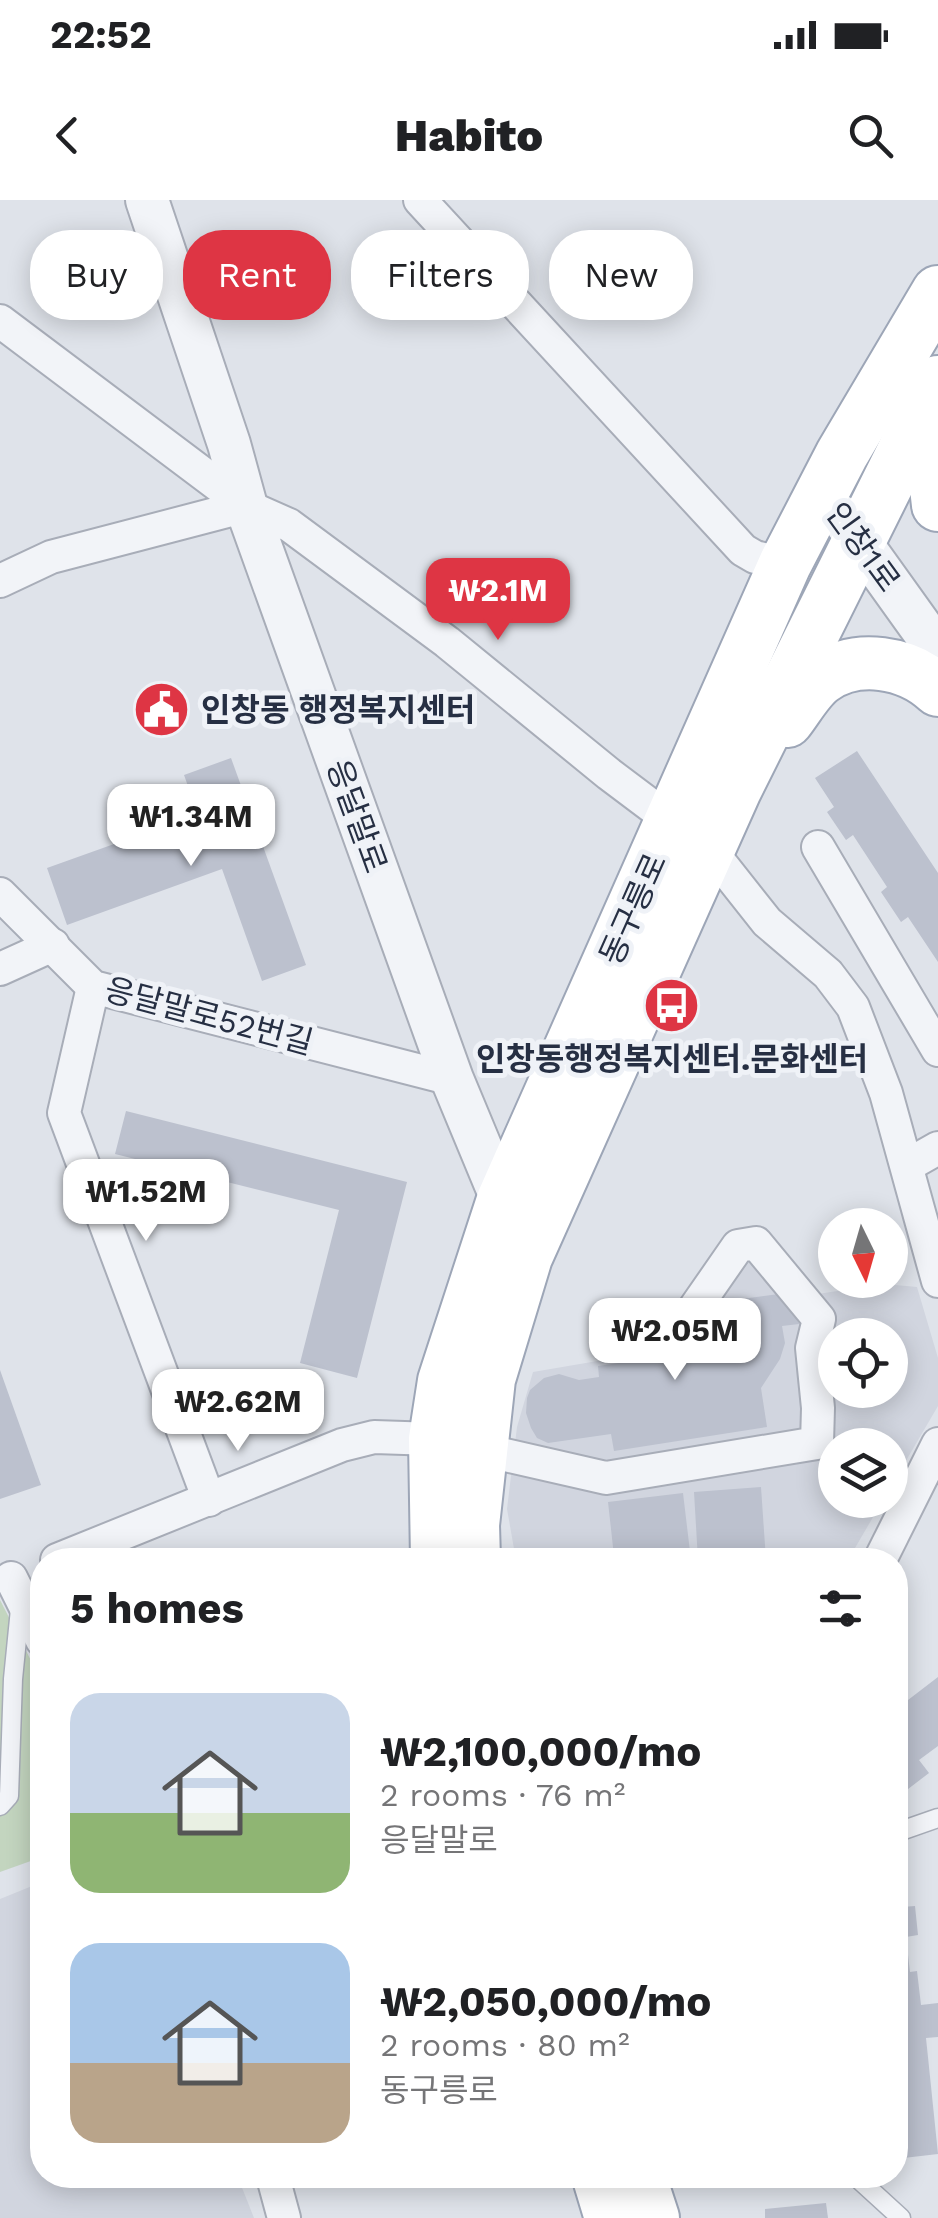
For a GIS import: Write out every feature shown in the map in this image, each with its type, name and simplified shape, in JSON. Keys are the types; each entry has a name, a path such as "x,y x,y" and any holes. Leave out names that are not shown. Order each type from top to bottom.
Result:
{"main road":[{"name":"동구릉로","path":"439,1548 457,1444 490,1380 526,1256 691,836 785,564 938,292"},
{"name":"동구릉로","path":"473,1548 444,1381 503,1200 691,836 735,790 938,382"},
{"path":"938,422 934,470 938,504"},
{"path":"735,790 813,686 834,671 858,664 896,665 920,675 938,690"},
{"path":"615,2188 642,2209"}],"street":[{"name":"응달말로","path":"147,200 246,506 452,1079 526,1256"},
{"path":"420,200 743,550 785,564"},
{"path":"0,321 246,506 290,525 447,642 691,836 766,922 828,974 854,1008 886,1093 938,1281"},
{"name":"인창1로","path":"823,491 938,651"},
{"path":"0,581 51,557 246,506"},
{"path":"818,847 938,1050"},
{"name":"응달말로52번길","path":"0,894 93,988 452,1079"},
{"path":"0,968 53,945"},
{"path":"93,988 64,1113 209,1500"},
{"path":"908,1165 938,1148"},
{"path":"87,1548 342,1445 374,1437 457,1444 606,1478 817,1444 819,1416 812,1348 819,1320 756,1243 738,1246 688,1318"},
{"path":"886,1548 938,1444"},
{"path":"11,1579 30,1616"},
{"path":"280,2188 284,2218"}],"lane":[{"path":"0,1806 10,1796 11,1579"},
{"path":"908,1828 938,1818"},
{"path":"868,2188 901,2218"}],"shaded area":[{"path":"758,1228 811,1295 818,1294 818,1298 908,1298 908,1286 917,1287 938,1358 938,1406 908,1457 908,1428 818,1428 818,1518 872,1518 855,1548 514,1548 507,1509 517,1427 533,1372 656,1351 731,1231"},
{"path":"30,1887 30,2188 242,2188 254,2218 0,2218 0,1899"}],"green space":[{"path":"0,1600 30,1659 30,1861 0,1872"}],"building":[{"path":"857,751 938,873 938,962 908,917 901,922 881,892 887,887 853,835 846,840 827,812 834,807 815,778"},
{"path":"231,758 306,965 262,981 222,869 67,925 47,868 198,814 184,775"},
{"path":"126,1111 407,1182 357,1378 300,1363 339,1210 115,1154"},
{"path":"794,1292 799,1324 782,1326 785,1343 780,1359 761,1388 767,1427 614,1451 611,1434 548,1443 537,1438 531,1428 527,1398 544,1378 559,1374 579,1380 599,1377 598,1366 694,1352 690,1328 697,1313 713,1311 712,1303"},
{"path":"0,1370 41,1485 0,1499"},
{"path":"761,1487 765,1548 697,1548 694,1492"},
{"path":"683,1493 690,1548 613,1548 608,1502"},
{"path":"938,1677 938,1746 919,1760 929,1773 908,1789 908,1700"},
{"path":"915,1906 918,1935 908,1937 908,1907"},
{"path":"908,1954 910,1972 917,1971 921,2005 938,2003 938,2037 926,2038 938,2154 908,2157"},
{"path":"826,2203 828,2218 765,2218 765,2209"}],"place":[{"name":"인창동 행정복지센터","path":"162,710"},
{"name":"인창동행정복지센터.문화센터","path":"672,1005"}]}
